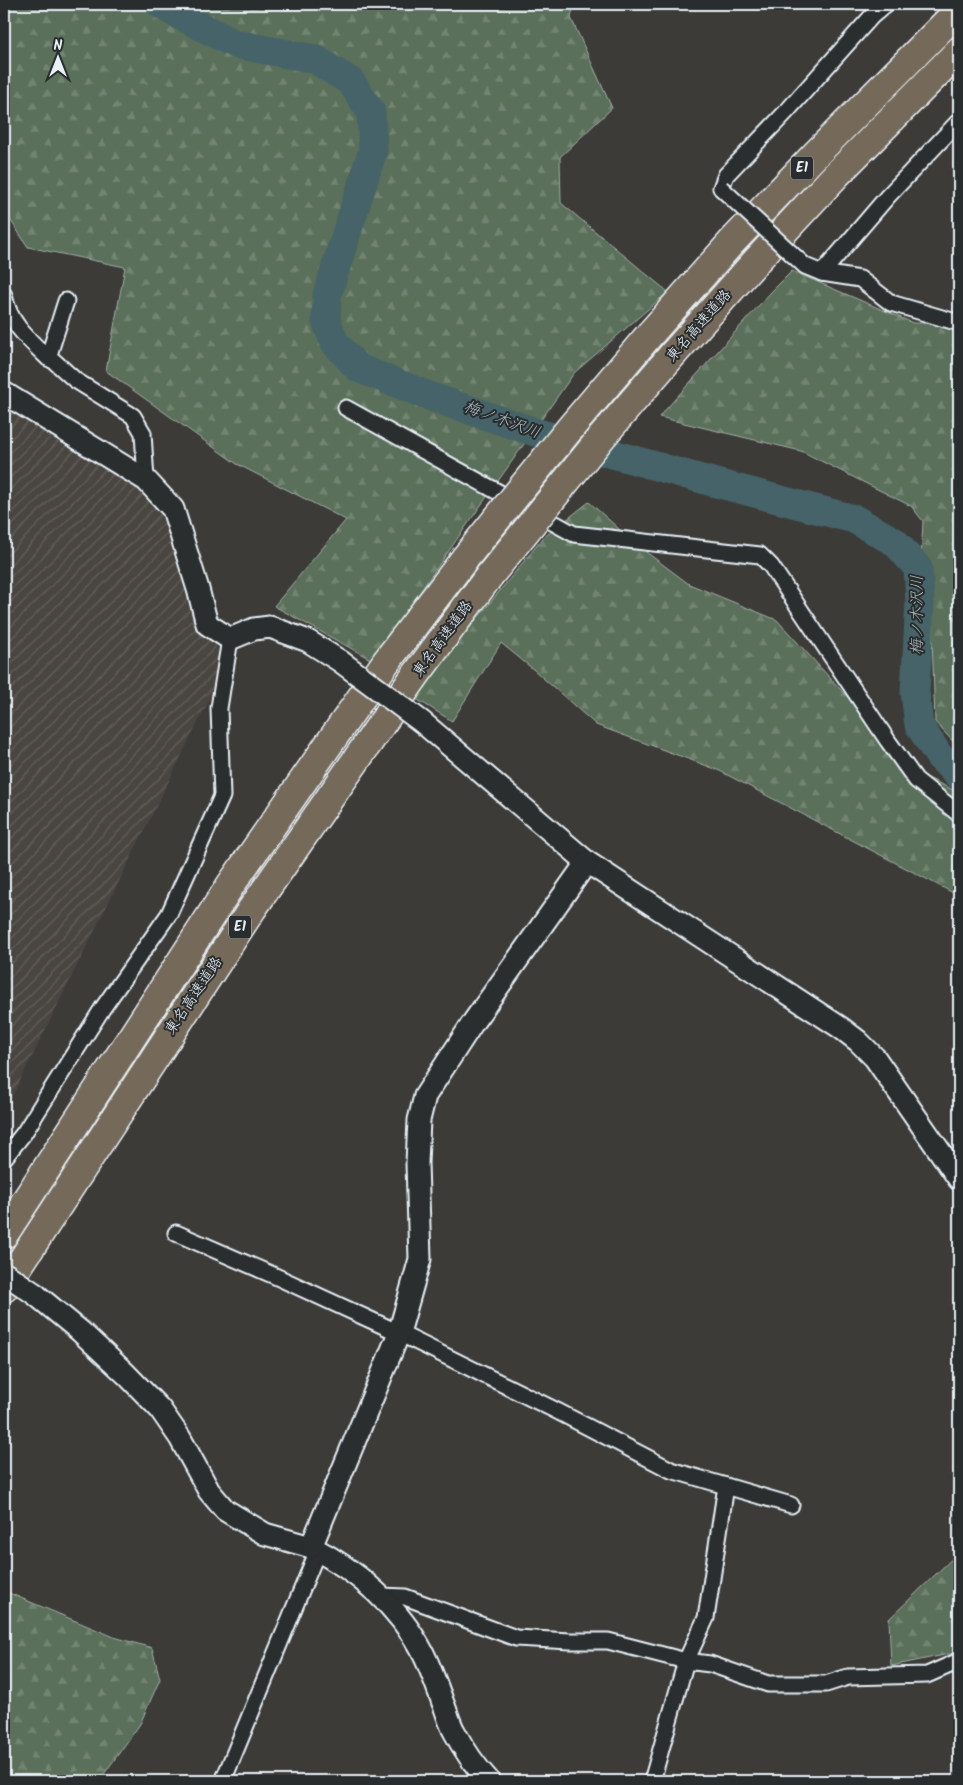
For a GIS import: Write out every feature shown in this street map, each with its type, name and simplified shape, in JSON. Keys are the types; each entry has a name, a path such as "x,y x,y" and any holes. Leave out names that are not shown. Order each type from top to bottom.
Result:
{"highway":[{"name":"東名高速道路","path":"4,1234 232,883 386,662 466,557 572,426 731,243 815,155 959,10"},
{"name":"東名高速道路","path":"4,1288 252,909 416,676 490,575 601,438 756,260 837,174 959,51"}],"street":[{"path":"886,4 872,16 787,111 726,175 721,188 805,266 822,273 860,279 891,303 959,323"},
{"path":"822,273 888,196 959,121"},
{"path":"4,296 6,306 15,325 48,358 75,380 132,416 143,433 146,480"},
{"path":"48,358 66,301"},
{"path":"4,393 146,480 173,509 207,624 230,639"},
{"path":"346,408 574,534 760,555 771,566 916,780 959,814"},
{"path":"230,639 254,629 270,627 308,641 340,661 422,722 587,862 841,1028 875,1058 959,1179"},
{"path":"4,1158 24,1132 102,1009 169,914 222,796 219,708 230,639"},
{"path":"223,1781 399,1333 420,1259 417,1163 419,1120 425,1096 474,1021 587,862"},
{"path":"176,1233 399,1333 671,1470 791,1505"},
{"path":"4,1273 35,1294 80,1331 160,1409 180,1438 209,1491 225,1510 265,1534 314,1549 348,1570 381,1596 407,1626 423,1653 453,1730 472,1763 489,1781"},
{"path":"652,1781 686,1661 706,1618 726,1486"},
{"path":"381,1596 405,1597 516,1638 608,1641 686,1661 710,1664 768,1684 826,1684 848,1677 927,1675 959,1661"}],"shaded area":[{"path":"4,378 146,480 225,668 4,1113"}],"green space":[{"path":"4,4 574,4 571,18 612,108 560,157 561,203 668,292 574,373 372,660 274,606 346,520 237,464 106,371 125,267 28,247 4,210"},
{"path":"792,271 913,323 959,324 959,748 935,722 931,609 921,562 923,521 911,506 801,451 659,417"},
{"path":"589,502 638,546 689,584 777,620 916,772 959,793 959,896 718,770 596,725 501,643 452,721 413,697 543,538"},
{"path":"959,1552 959,1652 891,1666 889,1619"},
{"path":"4,1591 114,1637 152,1648 160,1679 140,1724 99,1781 4,1781"}],"waterway":[{"name":"梅ノ木沢川","path":"161,4 235,44 315,59 351,82 371,112 373,150 327,295 326,321 335,343 358,368 434,398 538,433 716,483 854,519 895,542 918,568 920,601 915,692 919,725 939,756 959,776"}]}
